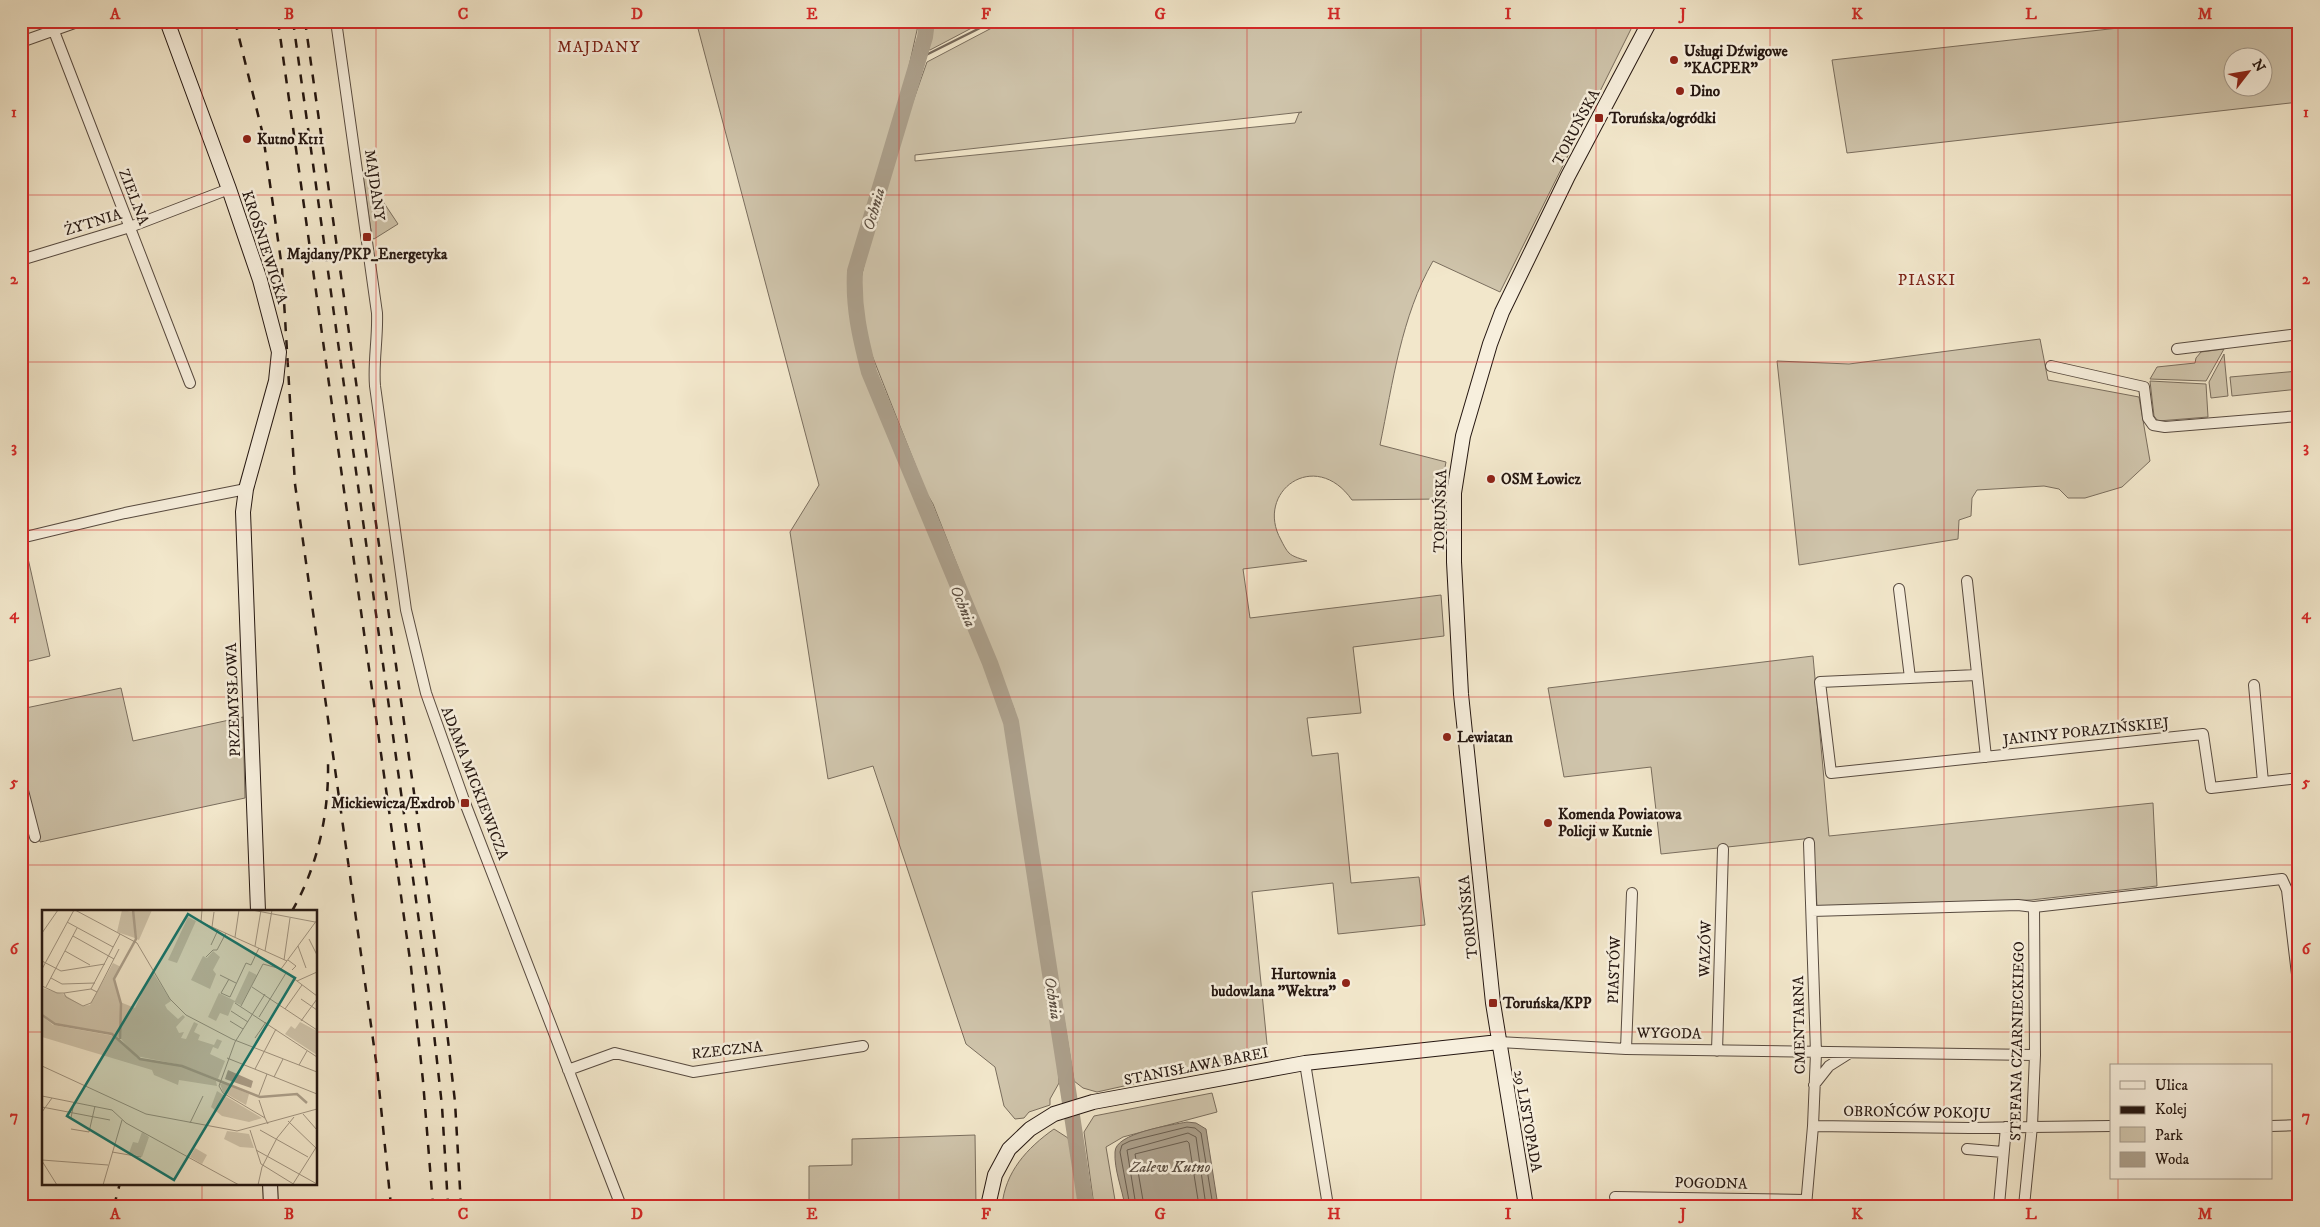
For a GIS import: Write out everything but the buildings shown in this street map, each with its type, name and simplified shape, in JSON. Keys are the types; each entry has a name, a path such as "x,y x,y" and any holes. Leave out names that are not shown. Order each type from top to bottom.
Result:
{"street":[{"path":"21,42 52,26 80,21"},
{"name":"KROŚNIEWICKA","path":"167,21 229,189 260,280 279,362 276,381 246,489"},
{"name":"MAJDANY","path":"336,21 377,313 375,353"},
{"name":"TORUŃSKA","path":"1499,1042 1460,694 1454,531 1457,474 1463,436 1473,400 1502,312 1568,176 1650,21"},
{"name":"ZIELNA","path":"52,26 190,383"},
{"name":"ŻYTNIA","path":"21,260 130,227 229,189"},
{"path":"2177,349 2299,334"},
{"name":"ADAMA MICKIEWICZA","path":"375,353 375,386 406,610 416,659 465,803 621,1206"},
{"path":"2051,366 2144,387 2148,418 2153,425 2165,427 2299,416"},
{"path":"21,538 125,513 246,489"},
{"name":"PRZEMYSŁOWA","path":"246,489 242,540 258,910"},
{"path":"1967,581 1986,757"},
{"path":"1899,589 1910,678 1977,675"},
{"name":"JANINY PORAZIŃSKIEJ","path":"1910,678 1820,682 1831,773 2203,734 2211,788 2299,778"},
{"path":"2254,685 2263,782"},
{"path":"21,783 35,836"},
{"name":"CMENTARNA","path":"1806,1203 1813,1126 1816,1053 1809,843"},
{"name":"WAZÓW","path":"1717,1050 1723,849"},
{"path":"1812,911 2034,906 2282,879 2287,890 2299,991"},
{"name":"PIASTÓW","path":"1626,1049 1632,893"},
{"name":"STEFANA CZARNIECKIEGO","path":"2024,1206 2032,1126 2035,1055 2034,906"},
{"name":"WYGODA","path":"1305,1063 1499,1042 1626,1049 2035,1055"},
{"name":"29 LISTOPADA","path":"1499,1042 1526,1206"},
{"name":"RZECZNA","path":"568,1070 615,1053 693,1072 864,1046"},
{"path":"1814,1085 1829,1066 1850,1053"},
{"path":"1305,1063 1328,1206"},
{"name":"STANISŁAWA BAREI","path":"988,1206 995,1176 1009,1149 1030,1129 1054,1114 1093,1102 1305,1063"},
{"name":"OBROŃCÓW POKOJU","path":"1813,1126 2110,1126"},
{"path":"2272,1126 2299,1126"},
{"path":"1999,1205 2006,1127"},
{"path":"1967,1149 2003,1152"},
{"path":"270,1184 271,1206"},
{"name":"POGODNA","path":"1615,1197 1806,1203"}],"green space":[{"path":"696,21 919,21 906,80 855,255 848,295 855,340 866,378 969,626 1005,720 1057,1052 1059,1083 1050,1099 1050,1105 1029,1112 1024,1118 1015,1119 1004,1106 995,1067 966,1044 873,766 828,779 790,532 819,485"},
{"path":"931,21 985,21 930,50 927,49"},
{"path":"1005,21 1262,21 1264,25 1301,21 1635,21 1500,292 1433,261 1422,282 1399,350 1380,445 1446,462 1439,499 1352,500 1337,485 1322,477 1306,477 1292,482 1282,492 1276,506 1275,522 1281,540 1288,552 1307,561 1243,569 1250,618 1441,595 1444,636 1353,647 1361,713 1307,718 1312,756 1338,753 1351,883 1419,877 1425,925 1338,934 1333,883 1252,892 1268,1054 1097,1092 1083,1088 1074,1081 1014,709 864,335 860,283 871,234 884,195 888,172 927,62","holes":["1302,112 1299,113 1295,123 915,161 915,155"]},
{"path":"2181,21 2299,21 2299,102 1847,153 1832,60"},
{"path":"362,170 398,224 374,239 372,238"},
{"path":"2040,339 2048,380 2139,397 2150,461 2122,487 2085,498 2068,498 2059,489 2044,486 1977,490 1972,498 1971,516 1959,520 1958,539 1799,565 1777,361 1849,364"},
{"path":"2224,349 2206,381 2150,379 2157,367 2195,363 2196,358 2201,352"},
{"path":"2224,354 2228,396 2211,398 2209,382"},
{"path":"2299,371 2299,389 2232,396 2230,377"},
{"path":"2150,381 2206,384 2208,417 2158,421 2154,416"},
{"path":"25,545 50,656 21,663 21,546"},
{"path":"1813,656 1829,836 2153,803 2157,886 2031,900 1817,906 1813,838 1661,854 1651,767 1564,777 1548,688"},
{"path":"121,688 133,741 243,717 245,798 40,842 21,770 21,709"},
{"path":"1212,1093 1217,1112 1123,1137 1106,1147 1116,1206 1094,1206 1084,1132 1094,1116"},
{"path":"1054,1129 1068,1138 1081,1206 1002,1206 1008,1182 1019,1162 1035,1144"},
{"path":"975,1135 976,1206 809,1206 809,1166 852,1165 852,1139"}],"water":[{"name":"Zalew Kutno","path":"1187,1122 1196,1123 1206,1129 1218,1206 1125,1206 1116,1165 1115,1152 1117,1145 1145,1131"}],"waterway":[{"name":"Ochnia","path":"927,21 925,37 855,271 856,310 869,372 990,663 1011,722 1086,1206"},
{"path":"918,59 994,21"}],"railway":[{"path":"235,21 263,135 282,268 295,484 377,1068 391,1206"},
{"path":"278,21 411,967 433,1206"},
{"path":"293,21 431,1007 442,1106 448,1206"},
{"path":"305,21 444,1005 455,1102 461,1206"},
{"path":"293,910 309,876 320,839 326,801 328,762"},
{"path":"114,1206 120,1184"}],"place":[{"name":"Usługi Dźwigowe \"KACPER\"","path":"1674,60"},
{"name":"Dino","path":"1680,91"},
{"name":"Toruńska/ogródki","path":"1599,118"},
{"name":"Kutno Kt11","path":"247,139"},
{"name":"Majdany/PKP_Energetyka","path":"367,237"},
{"name":"OSM Łowicz","path":"1491,479"},
{"name":"Lewiatan","path":"1447,737"},
{"name":"Mickiewicza/Exdrob","path":"465,803"},
{"name":"Komenda Powiatowa Policji w Kutnie","path":"1548,823"},
{"name":"Hurtownia budowlana \"Wektra\"","path":"1346,983"},
{"name":"Toruńska/KPP","path":"1493,1003"}],"district":[{"name":"MAJDANY","path":"599,46"},
{"name":"PIASKI","path":"1927,279"}]}
